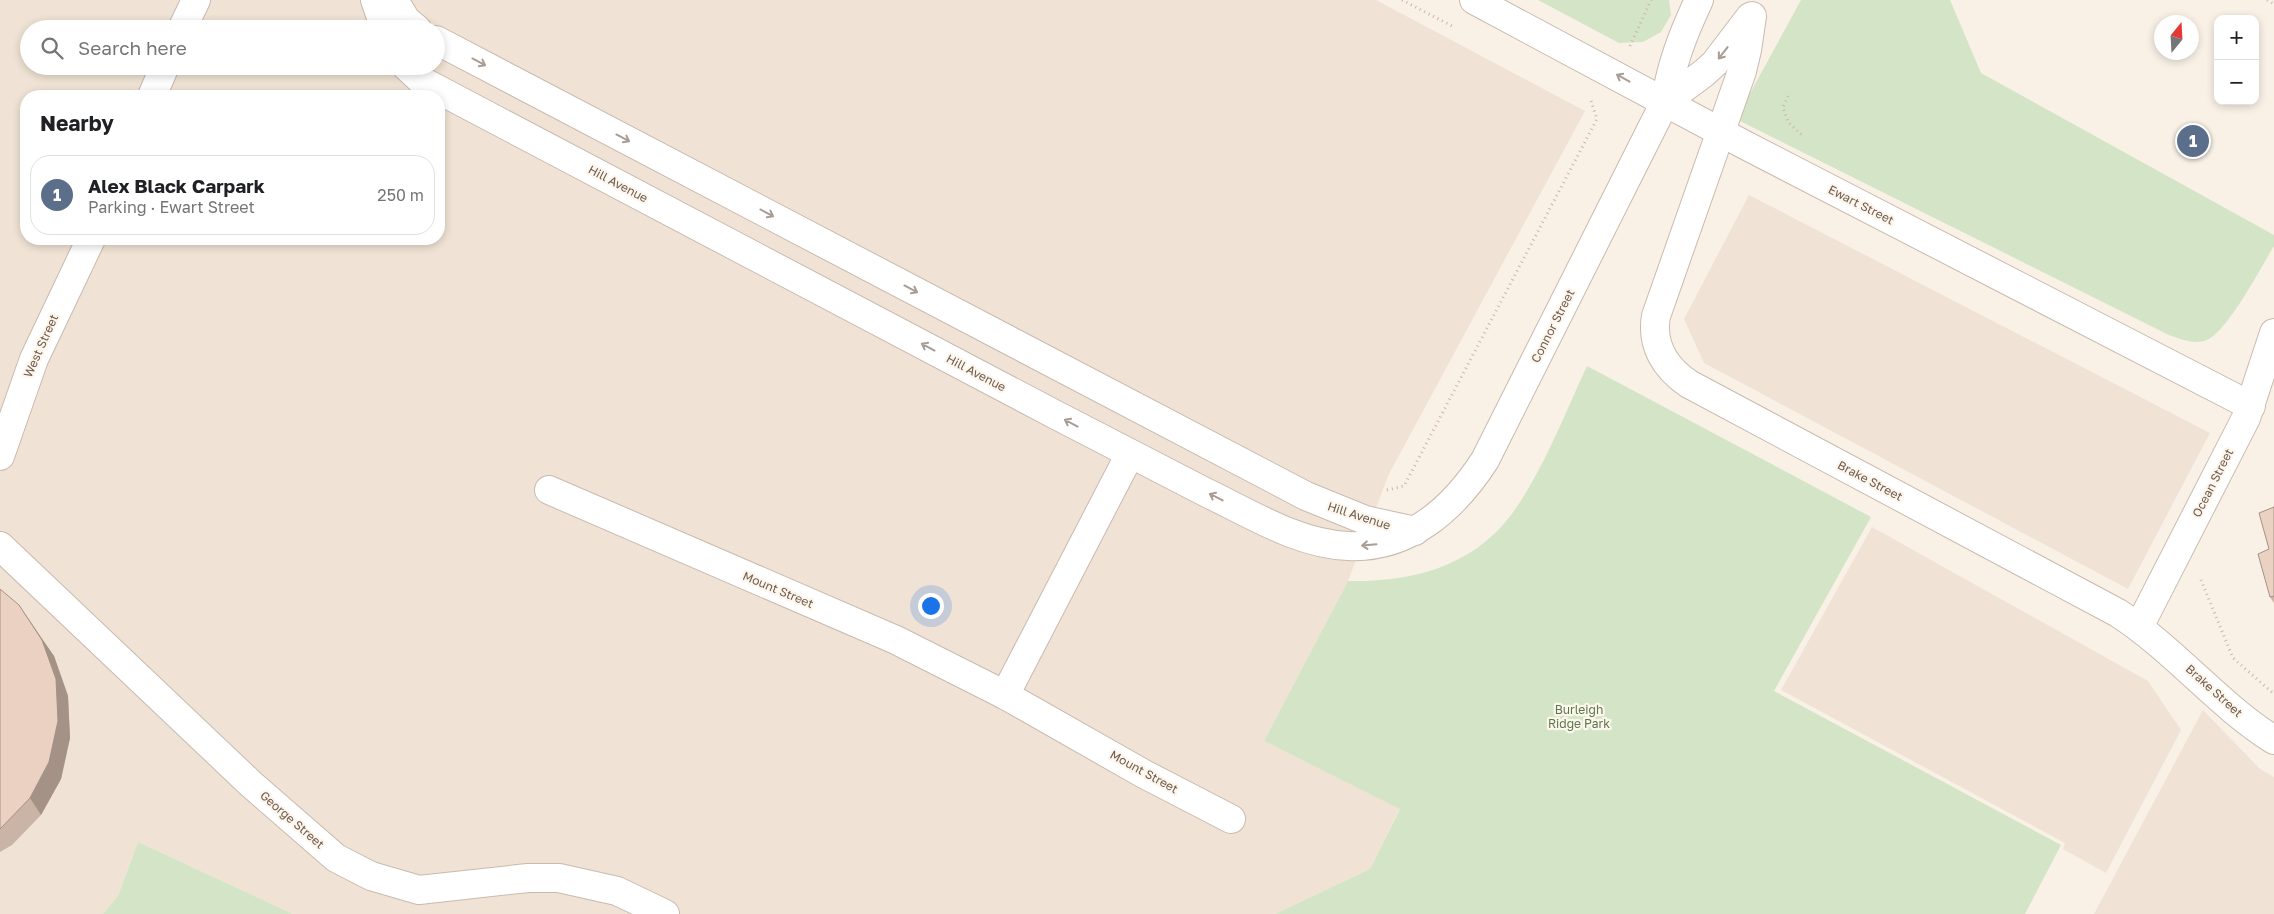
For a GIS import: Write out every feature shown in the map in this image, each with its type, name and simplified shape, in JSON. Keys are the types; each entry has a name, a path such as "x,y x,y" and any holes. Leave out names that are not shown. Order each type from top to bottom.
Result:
{"street":[{"path":"186,20 196,0"},
{"path":"375,0 382,20"},
{"path":"394,0 406,20"},
{"name":"Ewart Street","path":"1474,0 1719,131 2251,406"},
{"name":"Connor Street","path":"1415,531 1454,501 1485,460 1666,102 1670,72 1685,30 1699,0"},
{"name":"Connor Street","path":"1666,102 1704,74 1715,63 1757,8"},
{"name":"Brake Street","path":"1757,8 1742,71 1719,131 1656,316 1656,343 1664,361 1670,369 1689,384 2069,586 2140,627 2256,728 2274,740"},
{"name":"Hill Avenue","path":"445,45 1306,496 1358,518 1415,531"},
{"path":"155,90 162,75"},
{"name":"Hill Avenue","path":"416,75 422,81 439,90"},
{"name":"Hill Avenue","path":"445,93 1130,454 1256,517 1318,541 1346,546 1376,545 1415,531"},
{"name":"West Street","path":"0,456 34,359 88,245"},
{"name":"Ocean Street","path":"2140,627 2241,429 2251,406 2274,333"},
{"path":"1005,694 1130,454"},
{"name":"Mount Street","path":"549,490 896,640 1005,694 1144,774 1231,819"},
{"name":"George Street","path":"0,546 251,784 336,858 372,876 419,890 528,878 559,878 617,890 665,914"}],"path":[{"path":"1402,0 1453,27"},
{"path":"1630,46 1651,0"},
{"path":"2267,0 2274,4"},
{"path":"1788,96 1783,107 1788,122 1804,137"},
{"path":"1378,492 1404,486 1442,417 1597,119 1590,99"},
{"path":"2201,579 2233,658 2274,694"}],"shaded area":[{"path":"0,0 1376,0 1585,111 1389,474 1348,581 1264,741 1400,808 1370,869 1275,914 293,914 138,842 118,896 103,914 0,914"},
{"path":"1749,195 2210,433 2128,589 1704,363 1684,319"},
{"path":"1872,527 2148,681 2181,730 2106,873 2063,849 2065,843 1781,690"},
{"path":"2203,710 2260,769 2274,777 2274,914 2094,914"}],"green space":[{"path":"1538,0 1669,0 1671,15 1661,32 1643,42 1619,43"},
{"path":"1801,0 1950,0 1981,73 2274,235 2274,246 2234,312 2215,334 2207,340 2193,342 2169,335 1736,119"},
{"name":"Burleigh Ridge Park","path":"1587,366 1871,517 1774,691 2061,845 2025,914 1275,914 1370,869 1400,809 1264,741 1348,581 1407,577 1444,566 1477,548 1493,535 1521,501 1534,479"},
{"path":"138,842 293,914 103,914 118,896"}],"building":[{"path":"2274,507 2274,596 2270,597 2258,554 2269,549 2259,513"},
{"path":"0,589 19,605 42,640 56,679 58,721 49,762 30,798 0,829"}],"place":[{"name":"Alex Black Carpark","path":"2193,141"}]}
